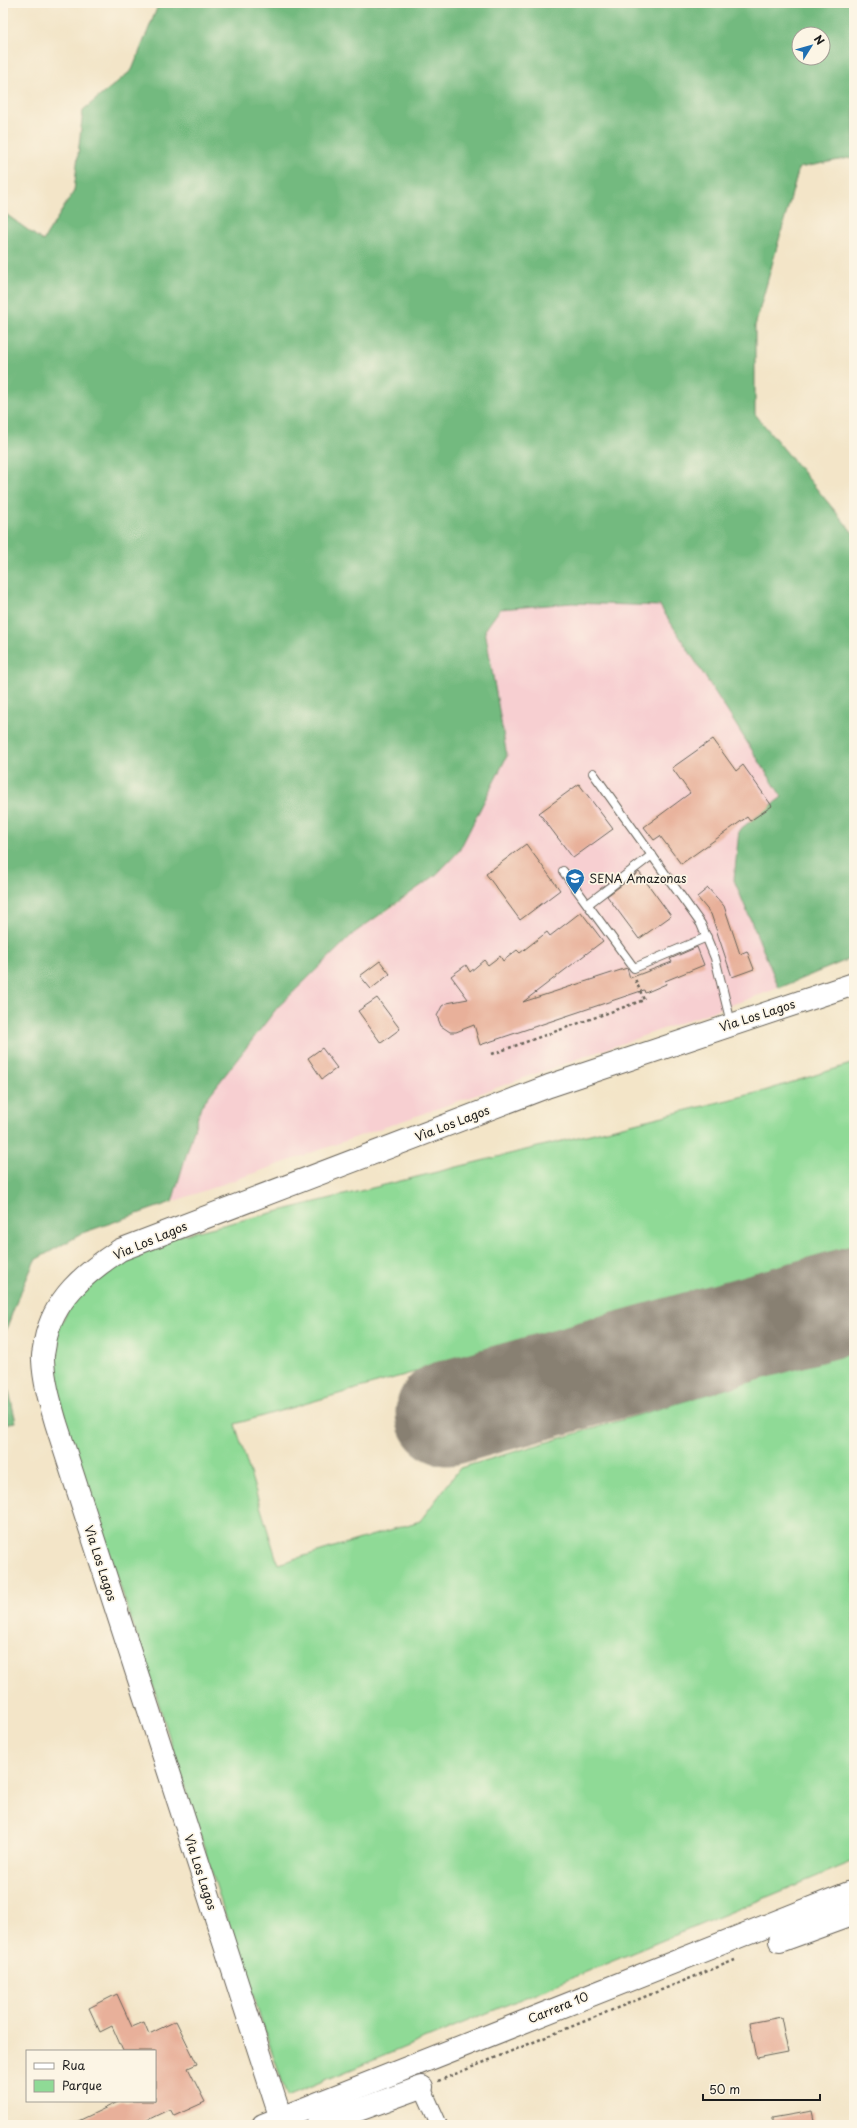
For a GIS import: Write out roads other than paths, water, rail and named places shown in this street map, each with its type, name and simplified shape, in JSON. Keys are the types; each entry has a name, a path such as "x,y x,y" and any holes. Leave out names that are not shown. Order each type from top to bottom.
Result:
{"main road":[{"name":"Vìa Los Lagos","path":"276,2122 47,1391 43,1359 52,1319 62,1301 75,1284 98,1265 120,1250 550,1086 731,1024 854,984"},
{"name":"Carrera 10","path":"276,2122 854,1891"},
{"path":"780,1941 854,1914"},
{"path":"317,2125 422,2087"}],"street":[{"path":"422,2087 439,2125"}],"lane":[{"path":"593,773 693,910 707,937 731,1024"},
{"path":"588,904 652,854"},
{"path":"563,871 634,968 707,937"}],"place":[{"name":"SENA Amazonas","path":"575,895"}]}
